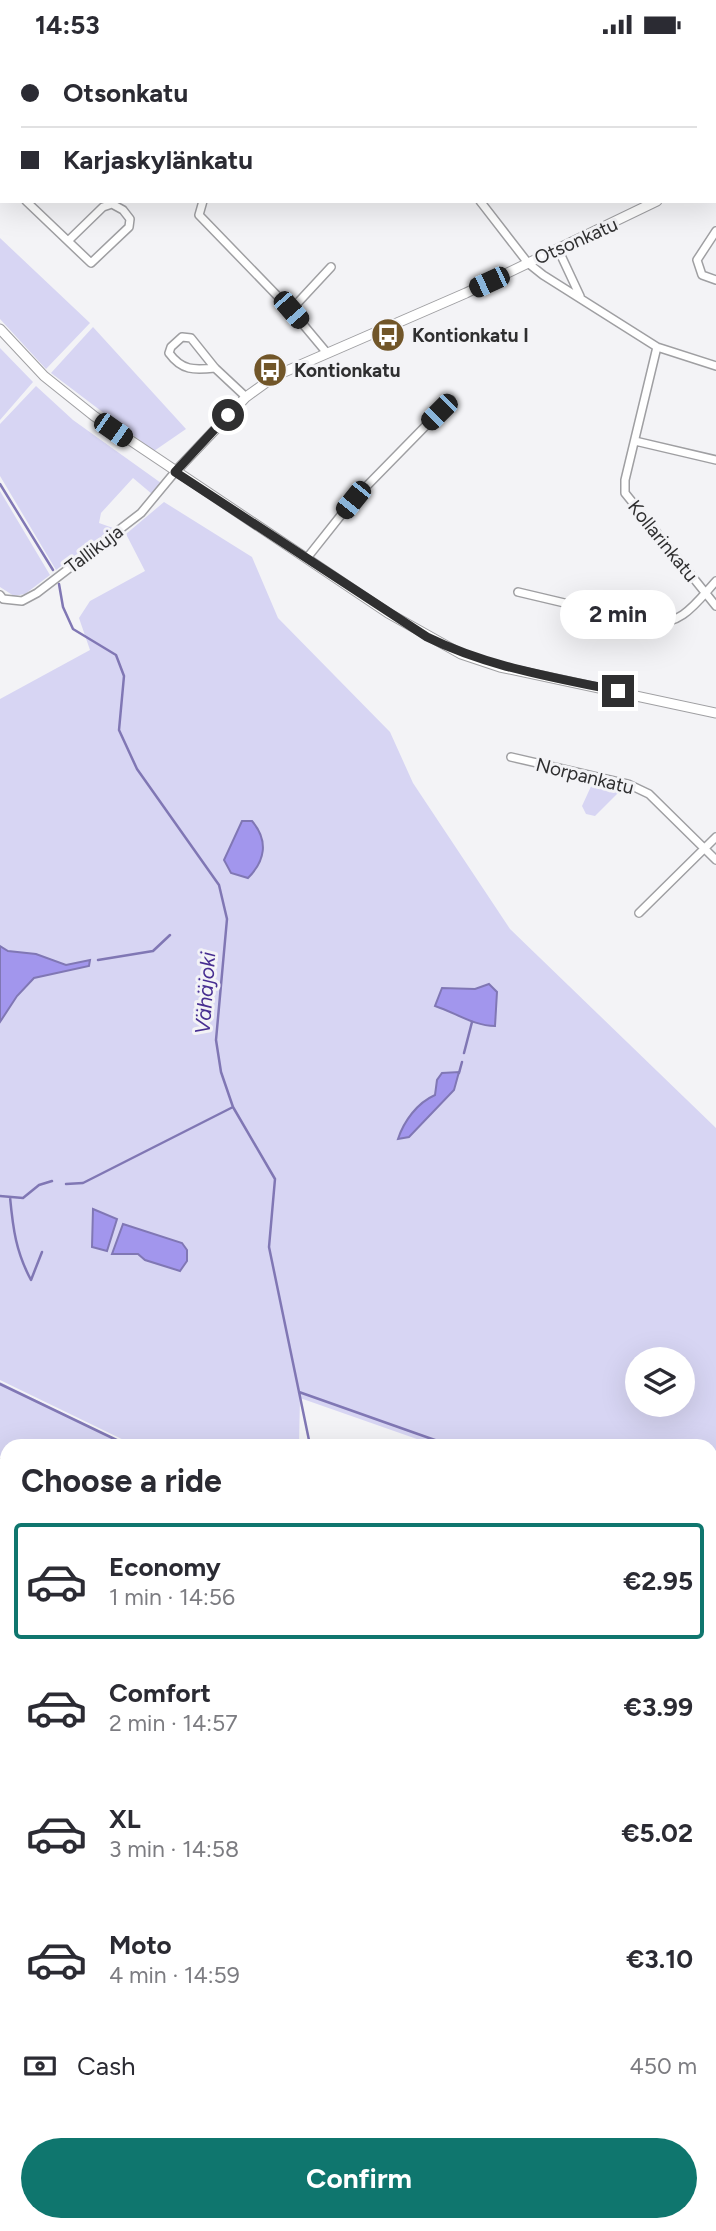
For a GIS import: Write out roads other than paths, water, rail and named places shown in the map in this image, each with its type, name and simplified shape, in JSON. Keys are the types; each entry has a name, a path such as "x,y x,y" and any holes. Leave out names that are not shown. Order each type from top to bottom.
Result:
{"street":[{"path":"28,203 91,263 129,227 130,219 123,210 112,204 103,207 68,241"},
{"path":"202,203 199,215 291,310 327,353"},
{"path":"482,203 528,263 657,347 716,366"},
{"path":"634,203 640,212"},
{"name":"Otsonkatu","path":"175,472 246,397 275,376 640,212 654,203"},
{"path":"716,231 697,260 702,275 716,280"},
{"path":"558,249 580,296"},
{"path":"291,310 331,267"},
{"path":"0,329 64,392 175,472 427,637 461,654 500,667 716,713"},
{"path":"215,368 193,370 178,366 169,353 171,347 182,337 191,338 215,368 246,397"},
{"name":"Kollarinkatu","path":"657,347 625,483 627,497 716,606"},
{"path":"307,558 353,500 451,400"},
{"path":"635,441 716,460"},
{"name":"Tallikuja","path":"0,595 4,599 22,601 37,593 141,513 175,472"},
{"path":"518,592 661,624 683,616 716,581"},
{"name":"Norpankatu","path":"511,757 628,784 649,795 716,860"},
{"path":"639,913 716,837"}],"waterway":[{"name":"Vähäjoki","path":"0,484 53,570"},
{"name":"Vähäjoki","path":"59,584 63,607 73,629 116,655 124,676 119,730 137,769 219,885 227,919 216,1040 221,1072 233,1107 275,1179 269,1247 309,1439"},
{"path":"98,960 153,951 170,935"},
{"path":"464,1053 472,1022"},
{"path":"459,1073 462,1062"},
{"path":"66,1184 83,1183 233,1107"},
{"path":"0,1196 23,1198 39,1185 52,1181"},
{"path":"10,1197 16,1240 31,1280 42,1252"},
{"path":"0,1384 115,1439"},
{"path":"299,1392 432,1439"}],"place":[{"name":"Kontionkatu I","path":"388,335"},
{"name":"Kontionkatu","path":"270,370"}]}
